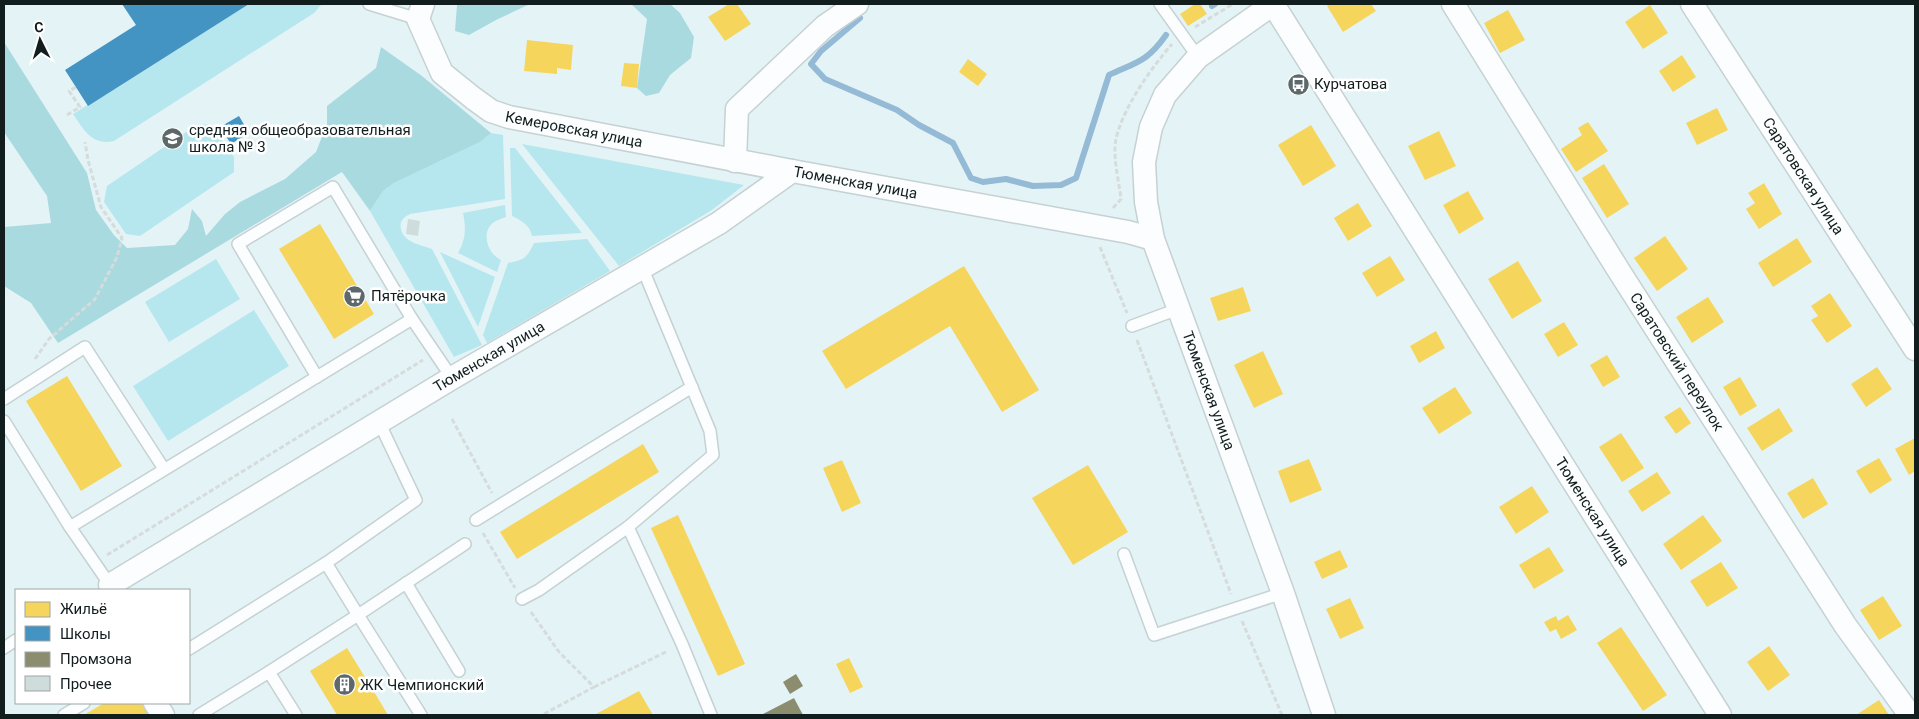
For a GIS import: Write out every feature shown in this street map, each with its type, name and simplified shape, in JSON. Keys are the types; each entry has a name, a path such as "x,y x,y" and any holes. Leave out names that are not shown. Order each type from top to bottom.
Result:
{"street":[{"path":"735,161 737,109 825,26 857,4"},
{"path":"1153,239 1146,202 1144,162 1151,128 1165,95 1198,57 1273,4"},
{"name":"Тюменская улица","path":"1273,4 1720,715"},
{"name":"Саратовский переулок","path":"1453,4 1614,263 1845,625 1910,715"},
{"name":"Саратовская улица","path":"1692,4 1915,349"},
{"name":"Кемеровская улица","path":"420,12 442,73 491,111 509,117 792,171"},
{"name":"Тюменская улица","path":"109,589 452,378 719,223 792,171 1128,232 1153,239 1283,593 1324,715"},
{"path":"156,704 163,715"}],"lane":[{"path":"369,4 420,12"},
{"path":"1160,4 1198,57"},
{"path":"317,377 238,244 333,187 412,318 452,378"},
{"path":"522,599 539,590 628,526 713,455 710,431 642,267"},
{"path":"1132,326 1178,309"},
{"path":"70,527 412,318"},
{"path":"4,399 85,347 164,469"},
{"path":"476,520 692,388"},
{"path":"4,421 109,589"},
{"path":"190,648 326,563 416,500 379,422"},
{"path":"628,526 682,644 711,715"},
{"path":"199,715 358,615 465,544"},
{"path":"1124,554 1154,635 1283,593"},
{"path":"326,563 421,715"},
{"path":"406,583 459,671"},
{"path":"4,648 15,641"},
{"path":"269,672 296,715"},
{"path":"64,715 82,704"}],"path":[{"path":"67,115 80,107 70,91 76,87"},
{"path":"32,364 50,340 95,299 117,257 122,238 101,207 85,142"},
{"path":"1096,227 1099,247 1132,326 1236,608 1282,715"},
{"path":"452,418 493,492 476,520 522,599 559,652 594,687"},
{"path":"542,715 682,644"}],"shaded area":[{"path":"249,4 322,4 314,13 114,141 106,142 94,139 85,131 73,114"},
{"path":"530,4 469,35 455,31 457,5"},
{"path":"631,4 670,4 680,13 694,37 691,58 670,75 659,93 646,96 637,88 647,19"},
{"path":"4,42 87,173 96,210 114,235 127,248 175,245 188,229 192,209 202,221 206,236 225,214 240,202 285,179 316,152 327,124 327,106 376,68 381,47 422,76 491,133 480,142 394,183 383,191 370,211 342,172 58,343 31,303 4,286 4,227 51,223 47,196 4,132"},
{"path":"198,124 211,125 234,157 234,172 140,236 126,234 104,202 107,186"},
{"path":"491,133 503,135 505,199 410,214 401,222 402,233 405,237 432,249 482,345 454,357 370,211 383,191 394,183 480,142"},
{"path":"522,144 744,185 712,210 619,266"},
{"path":"510,148 515,148 582,233 532,236 527,226 512,216"},
{"path":"505,205 506,217 495,221 487,231 489,248 501,260 497,272 458,253 465,233 463,213"},
{"path":"587,239 610,271 487,343 483,335 508,263 524,258 534,243"},
{"path":"440,252 495,277 478,327"},
{"path":"216,259 240,299 169,342 145,302"},
{"path":"254,310 289,366 168,441 133,386"}],"building: Жильё":[{"path":"729,4 737,4 751,24 725,41 708,17"},
{"path":"1195,4 1200,4 1207,14 1188,26 1180,14"},
{"path":"1330,4 1371,4 1376,11 1343,32 1327,6"},
{"path":"1650,5 1668,33 1643,49 1625,22"},
{"path":"1508,10 1525,40 1500,53 1484,23"},
{"path":"527,40 573,45 571,70 557,68 557,74 524,71"},
{"path":"1682,55 1696,77 1673,92 1659,71"},
{"path":"968,59 987,74 978,86 959,72"},
{"path":"624,63 639,64 637,88 621,86"},
{"path":"1717,108 1728,130 1697,145 1686,123"},
{"path":"1588,122 1608,151 1576,172 1561,149 1582,135 1578,128"},
{"path":"1311,125 1336,166 1303,186 1278,145"},
{"path":"1439,131 1456,166 1425,180 1408,146"},
{"path":"1604,164 1629,204 1607,218 1582,178"},
{"path":"1764,183 1782,214 1759,229 1746,209 1755,203 1748,193"},
{"path":"1468,191 1484,219 1459,234 1443,205"},
{"path":"1358,203 1372,226 1348,241 1334,218"},
{"path":"320,224 374,314 334,339 279,249"},
{"path":"1665,236 1688,269 1657,291 1634,258"},
{"path":"1797,238 1812,262 1773,287 1758,263"},
{"path":"1390,256 1405,280 1377,297 1362,273"},
{"path":"1518,261 1542,301 1512,319 1488,279"},
{"path":"964,266 1039,390 1002,412 950,326 846,389 822,351"},
{"path":"1243,287 1251,311 1218,321 1210,298"},
{"path":"1830,293 1852,326 1827,343 1811,320 1818,316 1811,306"},
{"path":"1708,297 1724,322 1692,343 1676,317"},
{"path":"1564,322 1578,345 1558,357 1544,334"},
{"path":"1436,331 1445,348 1419,363 1410,346"},
{"path":"1263,351 1283,394 1254,408 1234,365"},
{"path":"1607,355 1620,377 1603,387 1590,365"},
{"path":"1877,367 1892,389 1866,407 1851,384"},
{"path":"67,376 122,466 81,491 26,401"},
{"path":"1740,377 1757,406 1740,416 1723,387"},
{"path":"1455,387 1472,413 1439,434 1422,408"},
{"path":"1680,407 1691,423 1676,434 1664,417"},
{"path":"1779,408 1793,431 1762,451 1747,428"},
{"path":"1621,433 1644,468 1622,482 1599,447"},
{"path":"1915,438 1915,471 1909,475 1895,449"},
{"path":"643,444 659,472 517,559 500,532"},
{"path":"1879,458 1892,480 1870,494 1856,471"},
{"path":"1309,459 1322,490 1290,503 1278,471"},
{"path":"842,460 861,503 842,512 823,468"},
{"path":"1088,465 1128,532 1073,565 1032,498"},
{"path":"1657,472 1671,493 1642,512 1628,491"},
{"path":"1813,478 1828,504 1803,519 1787,493"},
{"path":"1532,486 1549,512 1516,534 1499,507"},
{"path":"678,515 745,664 718,676 651,528"},
{"path":"1703,515 1722,541 1681,570 1663,544"},
{"path":"1549,547 1564,571 1534,589 1519,565"},
{"path":"1340,550 1348,567 1322,579 1314,562"},
{"path":"1721,562 1738,588 1707,607 1690,581"},
{"path":"1883,596 1902,626 1879,640 1860,610"},
{"path":"1350,598 1364,628 1340,639 1326,609"},
{"path":"1568,615 1577,630 1561,639 1556,629 1550,632 1544,622 1556,616 1558,621"},
{"path":"1621,627 1667,695 1643,711 1597,643"},
{"path":"1769,646 1790,675 1768,691 1747,662"},
{"name":"ЖК Чемпионский","path":"347,648 388,715 337,715 310,671"},
{"path":"849,658 863,687 850,693 836,664"},
{"path":"639,691 653,715 594,715"},
{"path":"1879,700 1889,715 1856,715"},
{"path":"102,704 142,704 149,715 84,715"}],"building: Школы":[{"path":"122,4 249,4 88,106 65,70 136,25"},
{"path":"239,116 249,133 231,144 220,127"}],"building: Промзона":[{"path":"796,674 803,686 790,694 783,682"},
{"path":"794,698 803,715 761,715"}],"building: Прочее":[{"path":"408,219 420,221 418,236 406,234"}],"waterway":[{"path":"860,18 821,51 811,64 825,79 897,110 919,125 953,143 971,178 983,182 1006,179 1033,186 1061,185 1076,178 1109,75 1147,56 1166,35"}],"place":[{"name":"Курчатова","path":"1298,84"},
{"name":"средняя общеобразовательная школа № 3","path":"173,139"},
{"name":"Пятёрочка","path":"355,296"},
{"name":"ЖК Чемпионский","path":"344,685"}]}
